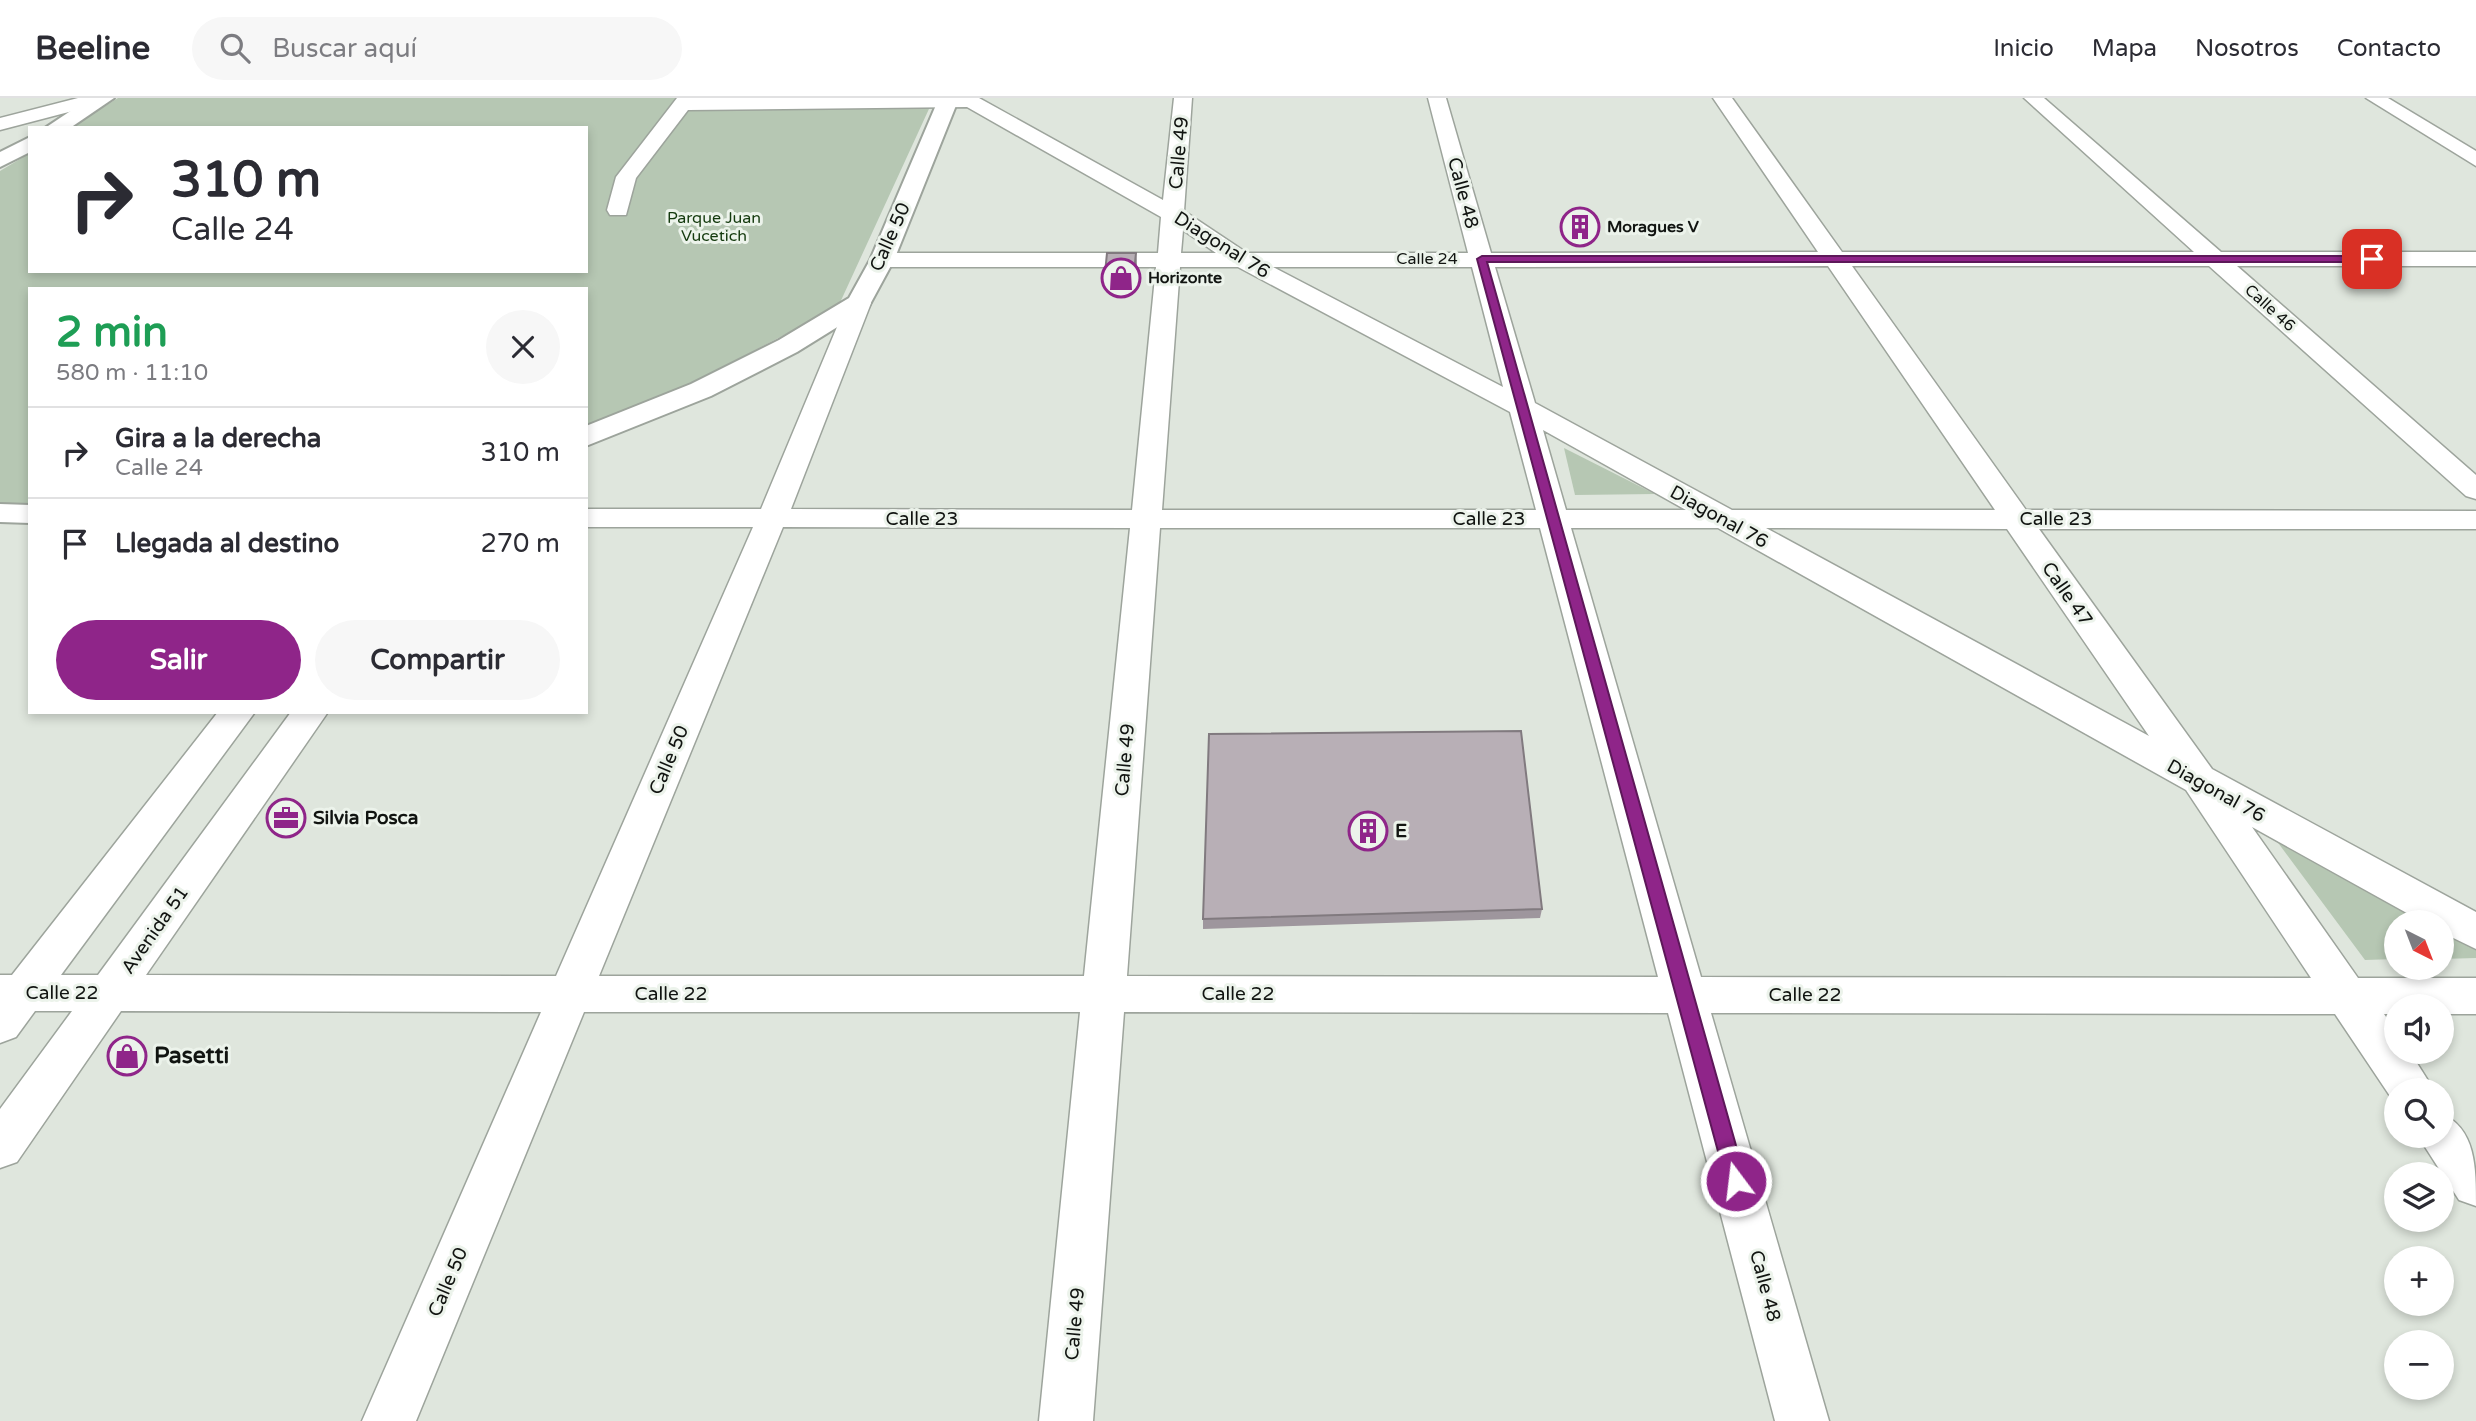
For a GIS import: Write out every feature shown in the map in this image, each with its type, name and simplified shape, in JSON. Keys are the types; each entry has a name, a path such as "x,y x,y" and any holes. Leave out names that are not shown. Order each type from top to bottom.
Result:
{"main road":[{"path":"58,126 102,98"},
{"name":"Calle 50","path":"859,303 958,99"},
{"path":"0,161 28,144"},
{"path":"588,436 701,390 788,346 859,303"},
{"path":"0,513 28,514"}],"street":[{"path":"0,124 102,98"},
{"name":"Calle 49","path":"1066,1421 1183,98"},
{"name":"Calle 48","path":"1437,98 1802,1421"},
{"name":"Calle 47","path":"1722,98 2202,784 2403,1078"},
{"name":"Calle 46","path":"2034,98 2476,490"},
{"path":"2375,98 2476,160"},
{"path":"618,210 626,177 685,101 958,99"},
{"name":"Diagonal 76","path":"958,99 1173,214 1241,260 1523,408 2202,784 2476,932"},
{"name":"Calle 24","path":"882,260 2476,259"},
{"name":"Calle 50","path":"389,1421 772,519 859,303"},
{"name":"Calle 23","path":"588,518 2476,520"},
{"path":"8,1003 235,714"},
{"name":"Avenida 51","path":"0,1147 309,714"},
{"name":"Calle 22","path":"8,1003 110,993 2476,996"},
{"path":"2451,1148 2476,1184"}],"green space":[{"name":"Parque Juan Vucetich","path":"118,98 934,98 838,307 636,412 588,426 588,287 28,287 28,503 0,503 0,171 28,154 28,273 588,273 588,126 73,126"},
{"path":"1564,448 1655,494 1575,495"},
{"path":"2276,840 2405,910 2384,910 2384,959 2365,960"},
{"path":"2454,937 2476,948 2476,958 2454,959"}],"building":[{"path":"1107,253 1136,253 1134,272 1105,273"},
{"name":"E","path":"1521,731 1542,909 1203,919 1209,734"}],"place":[{"name":"Moragues V","path":"1580,227"},
{"name":"Horizonte","path":"1121,278"},
{"name":"Silvia Posca","path":"286,818"},
{"name":"E","path":"1368,831"},
{"name":"Pasetti","path":"127,1056"}],"route":[{"path":"1736,1181 1482,259 2372,259"}]}
